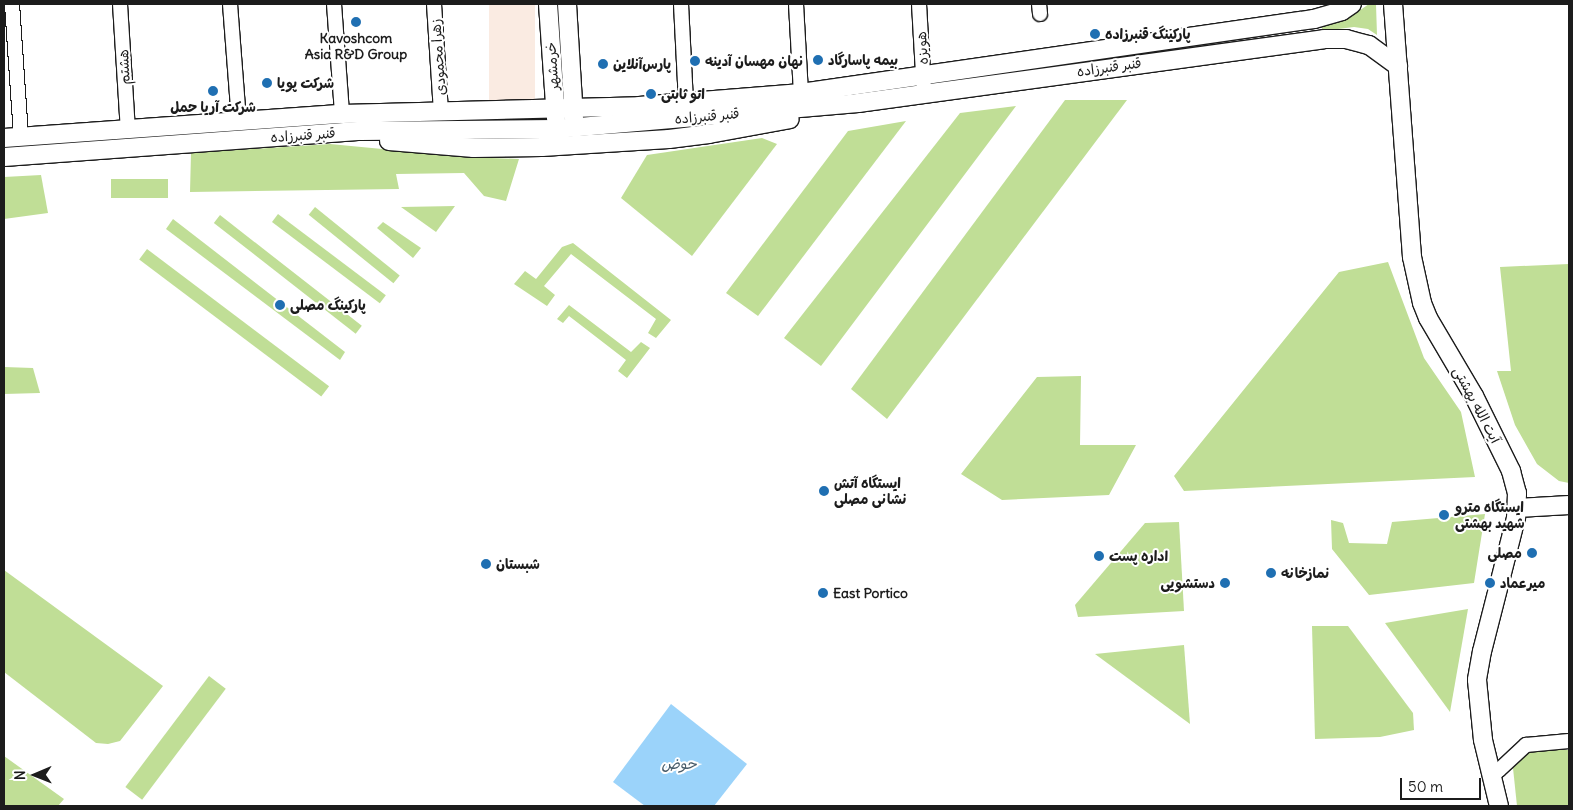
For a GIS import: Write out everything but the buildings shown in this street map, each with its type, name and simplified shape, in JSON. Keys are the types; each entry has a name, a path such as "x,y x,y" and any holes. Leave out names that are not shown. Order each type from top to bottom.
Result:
{"main road":[{"name":"خرمشهر","path":"548,4 556,129"},
{"name":"خرمشهر","path":"567,4 575,127"},
{"name":"قنبر قنبرزاده","path":"4,157 361,131 556,129 858,103 924,84 1314,20 1342,11 1352,4"},
{"name":"آیت الله بهشتی","path":"1393,4 1412,257 1422,303 1428,318 1474,396 1516,483 1518,508 1482,651 1477,680 1478,708 1490,775 1499,806"},
{"name":"قنبر قنبرزاده","path":"12,138 342,114 686,103 924,84 1324,39 1346,39 1369,45 1398,66"},
{"path":"311,134 474,148 542,147 669,139 709,134 814,114 858,103"},
{"path":"1518,508 1569,505"}],"street":[{"path":"12,4 12,138"},
{"name":"هشتم","path":"120,4 128,130"},
{"path":"230,4 239,122"},
{"path":"334,4 342,114"},
{"name":"زهرا محمودی","path":"434,4 441,111"},
{"path":"681,4 686,103"},
{"path":"796,4 801,93"},
{"name":"هویزه","path":"919,4 924,84"},
{"path":"1490,775 1499,770 1526,745 1569,741"}],"shaded area":[{"path":"489,4 535,4 535,101 489,101"}],"green space":[{"path":"1369,4 1376,4 1377,35 1368,29 1354,27 1322,31 1322,27 1353,15"},
{"path":"1065,100 1127,100 887,419 851,389"},
{"path":"1016,106 821,366 784,338 960,113"},
{"path":"906,121 758,316 726,293 848,131"},
{"path":"762,138 777,144 692,256 621,198 647,155"},
{"path":"330,144 466,157 519,159 506,201 484,196 464,173 396,174 399,189 190,192 191,153"},
{"path":"41,175 48,213 4,219 4,177"},
{"path":"111,179 168,179 168,198 111,198"},
{"path":"455,206 436,232 401,207"},
{"path":"315,207 400,276 393,283 309,215"},
{"path":"278,214 386,295 380,303 272,222"},
{"path":"220,215 362,326 356,334 214,223"},
{"path":"173,219 345,352 340,360 166,229"},
{"path":"383,222 421,248 413,258 377,228"},
{"path":"573,243 671,320 656,338 648,333 656,319 571,254 544,286 555,295 547,306 514,284 525,271 536,279 562,247"},
{"path":"147,249 329,386 321,397 139,259"},
{"path":"1388,262 1424,358 1461,412 1475,477 1184,491 1174,476 1339,272"},
{"path":"1569,264 1569,483 1559,481 1537,464 1515,425 1497,371 1511,371 1500,267"},
{"path":"569,305 631,352 641,342 650,348 627,378 618,371 626,360 569,316 563,323 557,319"},
{"path":"4,367 33,368 40,393 4,394"},
{"path":"1081,376 1080,445 1136,445 1109,495 1002,500 961,474 1037,377"},
{"path":"1485,514 1474,583 1369,595 1332,549 1331,520 1343,523 1349,543 1387,544 1392,522"},
{"path":"1179,522 1184,611 1078,617 1075,605 1145,523"},
{"path":"4,570 163,686 120,741 108,744 96,743 4,672"},
{"path":"1468,609 1450,712 1385,623"},
{"path":"1312,626 1348,626 1413,713 1414,730 1380,737 1315,739"},
{"path":"1184,645 1190,724 1095,654"},
{"path":"209,676 226,689 142,800 125,787"},
{"path":"1531,749 1568,750 1569,806 1517,806 1513,768"},
{"path":"4,756 64,799 58,806 4,806"}],"water":[{"name":"حوض","path":"671,704 747,764 714,806 645,806 613,782"}],"place":[{"name":"Kavoshcom Asia R&D Group","path":"356,22"},
{"name":"پارکینگ قنبرزاده","path":"1095,34"},
{"name":"بیمه پاسارگاد","path":"818,60"},
{"name":"نهان مهسان آدینه","path":"695,61"},
{"name":"پارس‌آنلاین","path":"603,64"},
{"name":"شرکت پویا","path":"267,83"},
{"name":"شرکت آریا حمل","path":"213,91"},
{"name":"اتو ثابتی","path":"651,94"},
{"name":"پارکینگ مصلی","path":"280,305"},
{"name":"ایستگاه آتش نشانی مصلی","path":"824,491"},
{"name":"ایستگاه مترو شهید بهشتی","path":"1444,515"},
{"name":"مصلی","path":"1532,553"},
{"name":"اداره پست","path":"1099,556"},
{"name":"شبستان","path":"486,564"},
{"name":"نمازخانه","path":"1271,573"},
{"name":"دستشویی","path":"1225,583"},
{"name":"میرعماد","path":"1490,583"},
{"name":"East Portico","path":"823,593"}]}
